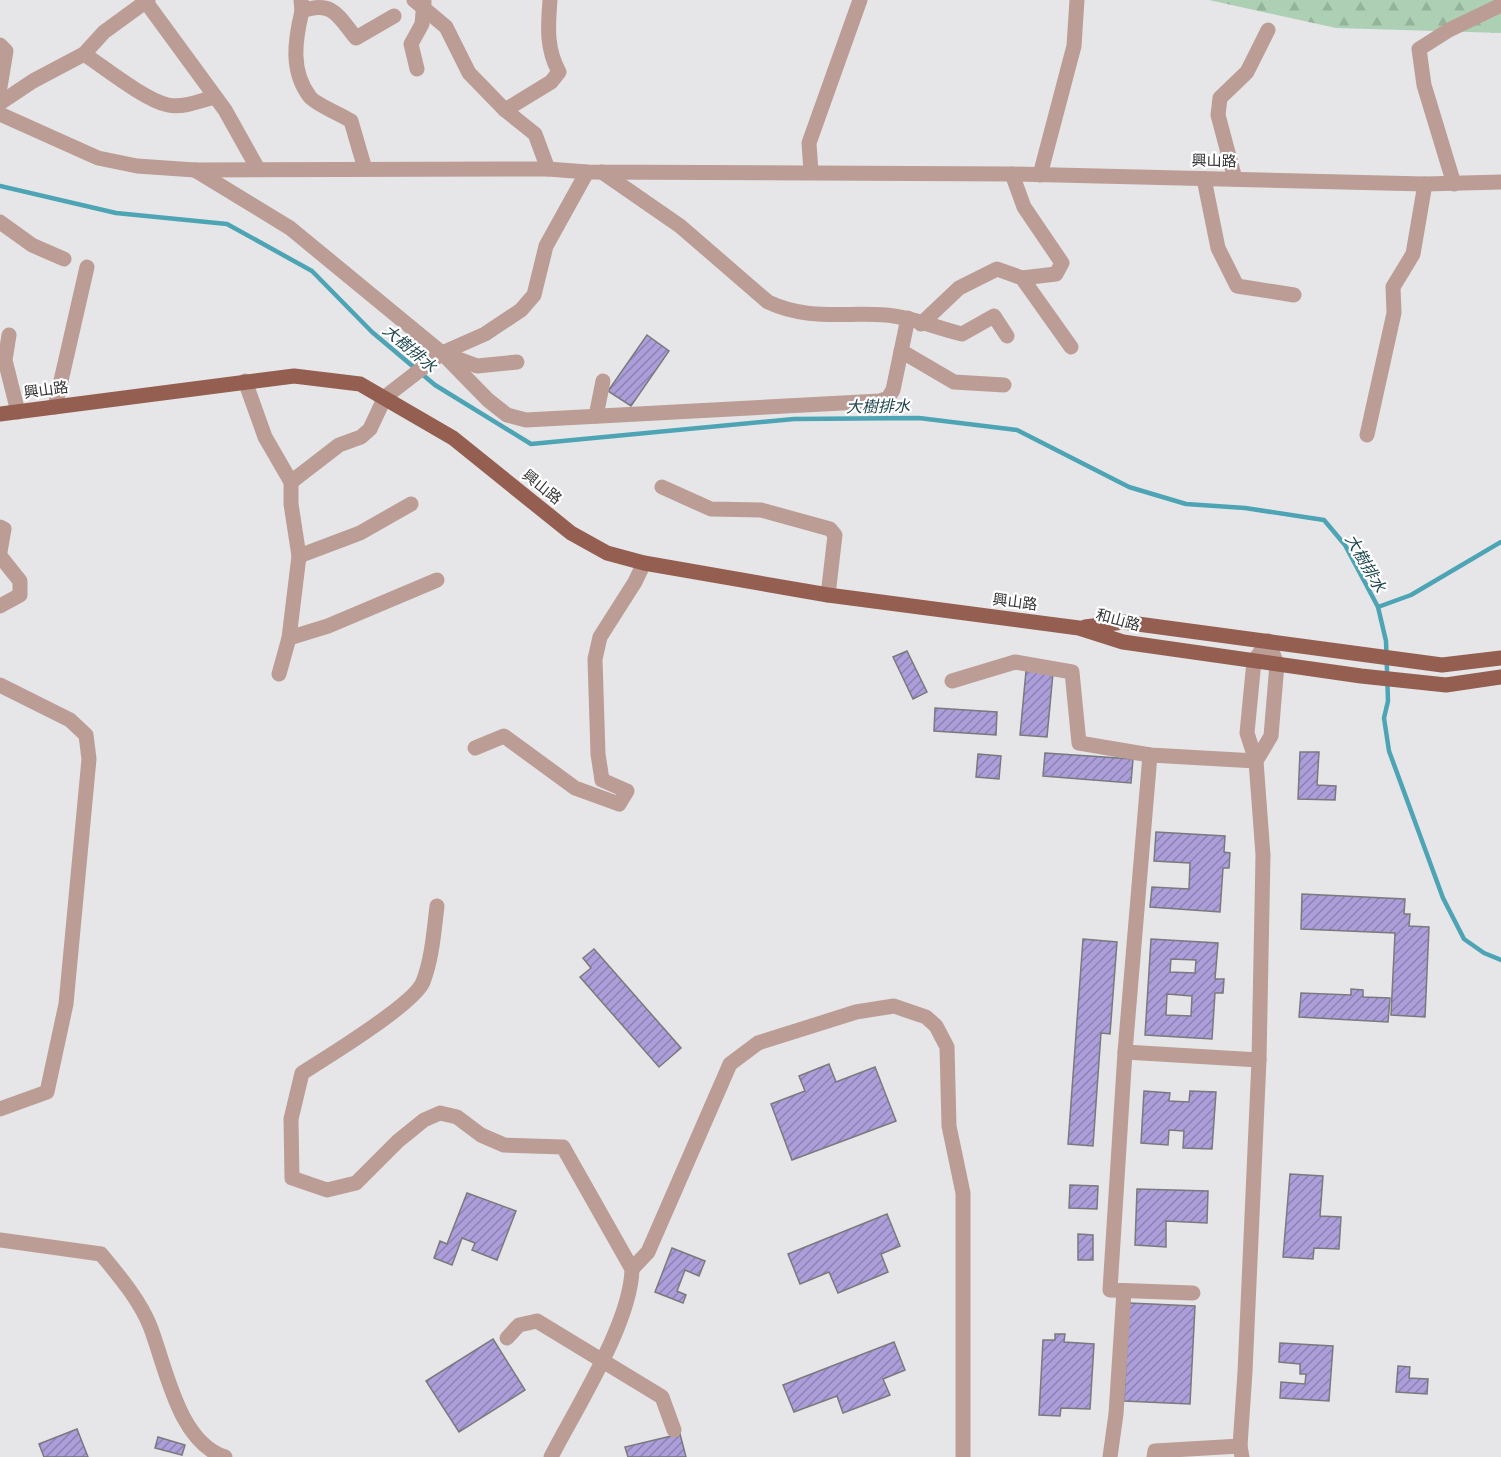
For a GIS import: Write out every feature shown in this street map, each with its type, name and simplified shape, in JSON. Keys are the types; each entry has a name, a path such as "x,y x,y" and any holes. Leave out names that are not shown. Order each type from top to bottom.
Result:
{"main road":[{"name":"興山路","path":"0,414 294,376 360,384 453,438 571,533 606,553 644,563 828,595 1079,628"},
{"name":"和山路","path":"1079,628 1123,622 1442,665 1501,658"},
{"name":"和山路","path":"1079,628 1123,642 1404,682 1446,684 1501,677"}],"street":[{"path":"505,110 551,82 559,72 552,58 547,37 550,0"},
{"path":"811,172 809,143 860,0"},
{"path":"1040,175 1074,46 1077,0"},
{"path":"0,103 33,81 84,54 127,6 147,1 225,110 258,169"},
{"path":"421,3 446,27 469,73 505,110 535,134 548,169"},
{"path":"417,69 411,44 422,24 421,3"},
{"path":"365,169 351,121 311,99 297,72 295,41 301,5 330,7 356,38 394,16"},
{"path":"1454,184 1424,85 1419,49 1449,30 1501,5"},
{"path":"1235,180 1218,115 1220,98 1247,72 1268,30"},
{"path":"0,45 6,51 0,87"},
{"path":"84,54 140,92 168,105 193,104 214,97"},
{"name":"興山路","path":"0,114 98,158 137,166 195,170 548,169 594,172 1012,174 1425,184 1501,182"},
{"path":"195,170 290,228 442,353 488,400 507,415 526,420 880,401 888,398 893,390 901,351 915,321 959,288 997,269 1022,278 1056,274 1062,263 1024,207 1012,174"},
{"path":"291,482 339,445 361,437 370,429 385,397 442,353 485,334 521,310 534,295 546,246 594,172 680,226 768,302 805,315 848,314 915,321 962,334 994,316 1007,336"},
{"path":"1204,179 1218,248 1237,286 1294,295"},
{"path":"1367,435 1394,313 1393,287 1413,254 1425,184"},
{"path":"0,222 32,245 64,259"},
{"path":"55,407 87,267"},
{"path":"1022,278 1071,347"},
{"path":"9,335 5,360 18,412"},
{"path":"901,351 954,382 1004,385"},
{"path":"442,353 477,366 517,362"},
{"path":"245,381 265,437 291,482 291,504 299,556 289,638 279,674"},
{"path":"596,417 603,381"},
{"path":"662,487 711,509 761,510 830,529 835,535 828,595"},
{"path":"299,556 360,533 411,504"},
{"path":"0,527 4,529 0,554 20,581 20,595 0,606"},
{"path":"475,748 504,736 575,788 619,804 627,791 602,780 598,754 595,659 600,637 635,582 644,563"},
{"path":"289,638 328,626 437,580"},
{"path":"1154,1457 1155,1451 1241,1451 1259,1060 1263,855 1256,761 1247,733 1254,661 1268,641"},
{"path":"1256,761 1270,736 1277,664 1268,641"},
{"path":"952,681 1015,663 1072,672 1079,743 1150,755 1256,761"},
{"path":"0,685 70,720 86,735 89,759 66,1004 47,1092 0,1109"},
{"path":"1150,755 1125,1052 1110,1290 1193,1293"},
{"path":"437,906 434,937 422,985 393,1012 302,1074 291,1119 292,1178 327,1190 356,1183 398,1141 424,1120 440,1113 458,1117 481,1135 504,1145 563,1147 632,1269 632,1283 620,1323 551,1457"},
{"path":"632,1269 648,1252 730,1064 758,1043 856,1012 894,1006 926,1017 936,1026 947,1047 949,1126 963,1193 963,1457"},
{"path":"1125,1052 1259,1060"},
{"path":"0,1240 101,1254 126,1285 149,1325 175,1403 208,1454 225,1457"},
{"path":"1110,1457 1116,1414 1124,1291"},
{"path":"507,1338 519,1325 537,1321 662,1397 674,1430"}],"green space":[{"path":"1209,0 1501,0 1501,33 1336,28"}],"building":[{"path":"647,335 669,351 631,406 608,391"},
{"path":"907,651 927,692 913,699 893,657"},
{"path":"1026,671 1053,673 1047,737 1020,735"},
{"path":"935,708 997,712 996,735 934,731"},
{"path":"1300,752 1319,752 1317,785 1336,786 1335,800 1298,799"},
{"path":"1045,753 1133,759 1131,783 1043,776"},
{"path":"978,754 1001,756 999,779 976,777"},
{"path":"1156,832 1225,836 1224,852 1230,853 1229,868 1223,868 1220,912 1150,907 1152,887 1189,889 1190,863 1154,861"},
{"path":"1302,894 1405,899 1404,914 1410,914 1409,926 1429,927 1425,1017 1391,1015 1395,933 1301,929"},
{"path":"1083,939 1117,942 1110,1034 1101,1033 1093,1146 1068,1144"},
{"path":"1151,939 1218,943 1215,979 1224,979 1223,993 1215,993 1212,1039 1145,1035","holes":["1171,959 1196,960 1195,973 1170,972","1167,994 1192,996 1191,1016 1166,1015"]},
{"path":"594,949 681,1048 659,1067 580,977 591,968 583,958"},
{"path":"1351,989 1363,990 1363,997 1390,998 1388,1022 1299,1017 1301,993 1351,995"},
{"path":"829,1064 836,1082 875,1067 896,1121 792,1160 771,1104 805,1091 799,1076"},
{"path":"1144,1091 1170,1093 1169,1101 1189,1102 1190,1091 1216,1092 1212,1149 1183,1148 1184,1131 1169,1130 1168,1145 1141,1143"},
{"path":"1290,1174 1323,1176 1320,1216 1341,1217 1339,1249 1314,1248 1313,1259 1283,1257"},
{"path":"1070,1185 1098,1186 1097,1209 1069,1208"},
{"path":"1137,1189 1208,1191 1207,1223 1166,1221 1166,1247 1135,1245"},
{"path":"467,1193 516,1211 497,1260 472,1250 475,1243 462,1238 452,1265 434,1258 440,1241 447,1244"},
{"path":"887,1214 900,1246 881,1254 888,1272 838,1293 829,1272 800,1284 788,1254"},
{"path":"1078,1234 1093,1235 1093,1260 1078,1260"},
{"path":"672,1248 705,1261 699,1276 685,1270 677,1291 686,1295 683,1303 655,1292"},
{"path":"1129,1303 1195,1306 1190,1404 1124,1401"},
{"path":"1055,1334 1065,1334 1064,1342 1094,1344 1090,1409 1061,1408 1060,1416 1039,1415 1043,1340 1055,1340"},
{"path":"493,1339 525,1390 459,1432 426,1381"},
{"path":"894,1342 905,1370 883,1379 890,1395 843,1413 837,1396 794,1412 783,1385"},
{"path":"1280,1343 1333,1346 1329,1401 1280,1398 1281,1382 1305,1384 1306,1374 1300,1374 1300,1364 1279,1362"},
{"path":"1398,1366 1410,1367 1409,1378 1428,1379 1427,1394 1396,1392"},
{"path":"77,1429 88,1457 44,1457 39,1444"},
{"path":"680,1434 686,1457 628,1457 625,1447"},
{"path":"158,1437 185,1445 182,1455 155,1448"}],"waterway":[{"name":"大樹排水","path":"0,186 116,213 227,224 312,271 372,332 435,385 531,444 794,419 919,418 1017,430 1129,487 1186,504 1245,508 1324,520 1345,545 1378,607 1386,641 1388,701 1384,718 1389,751 1443,898 1464,939 1484,953 1501,960"},
{"path":"1378,607 1411,595 1501,542"}]}
